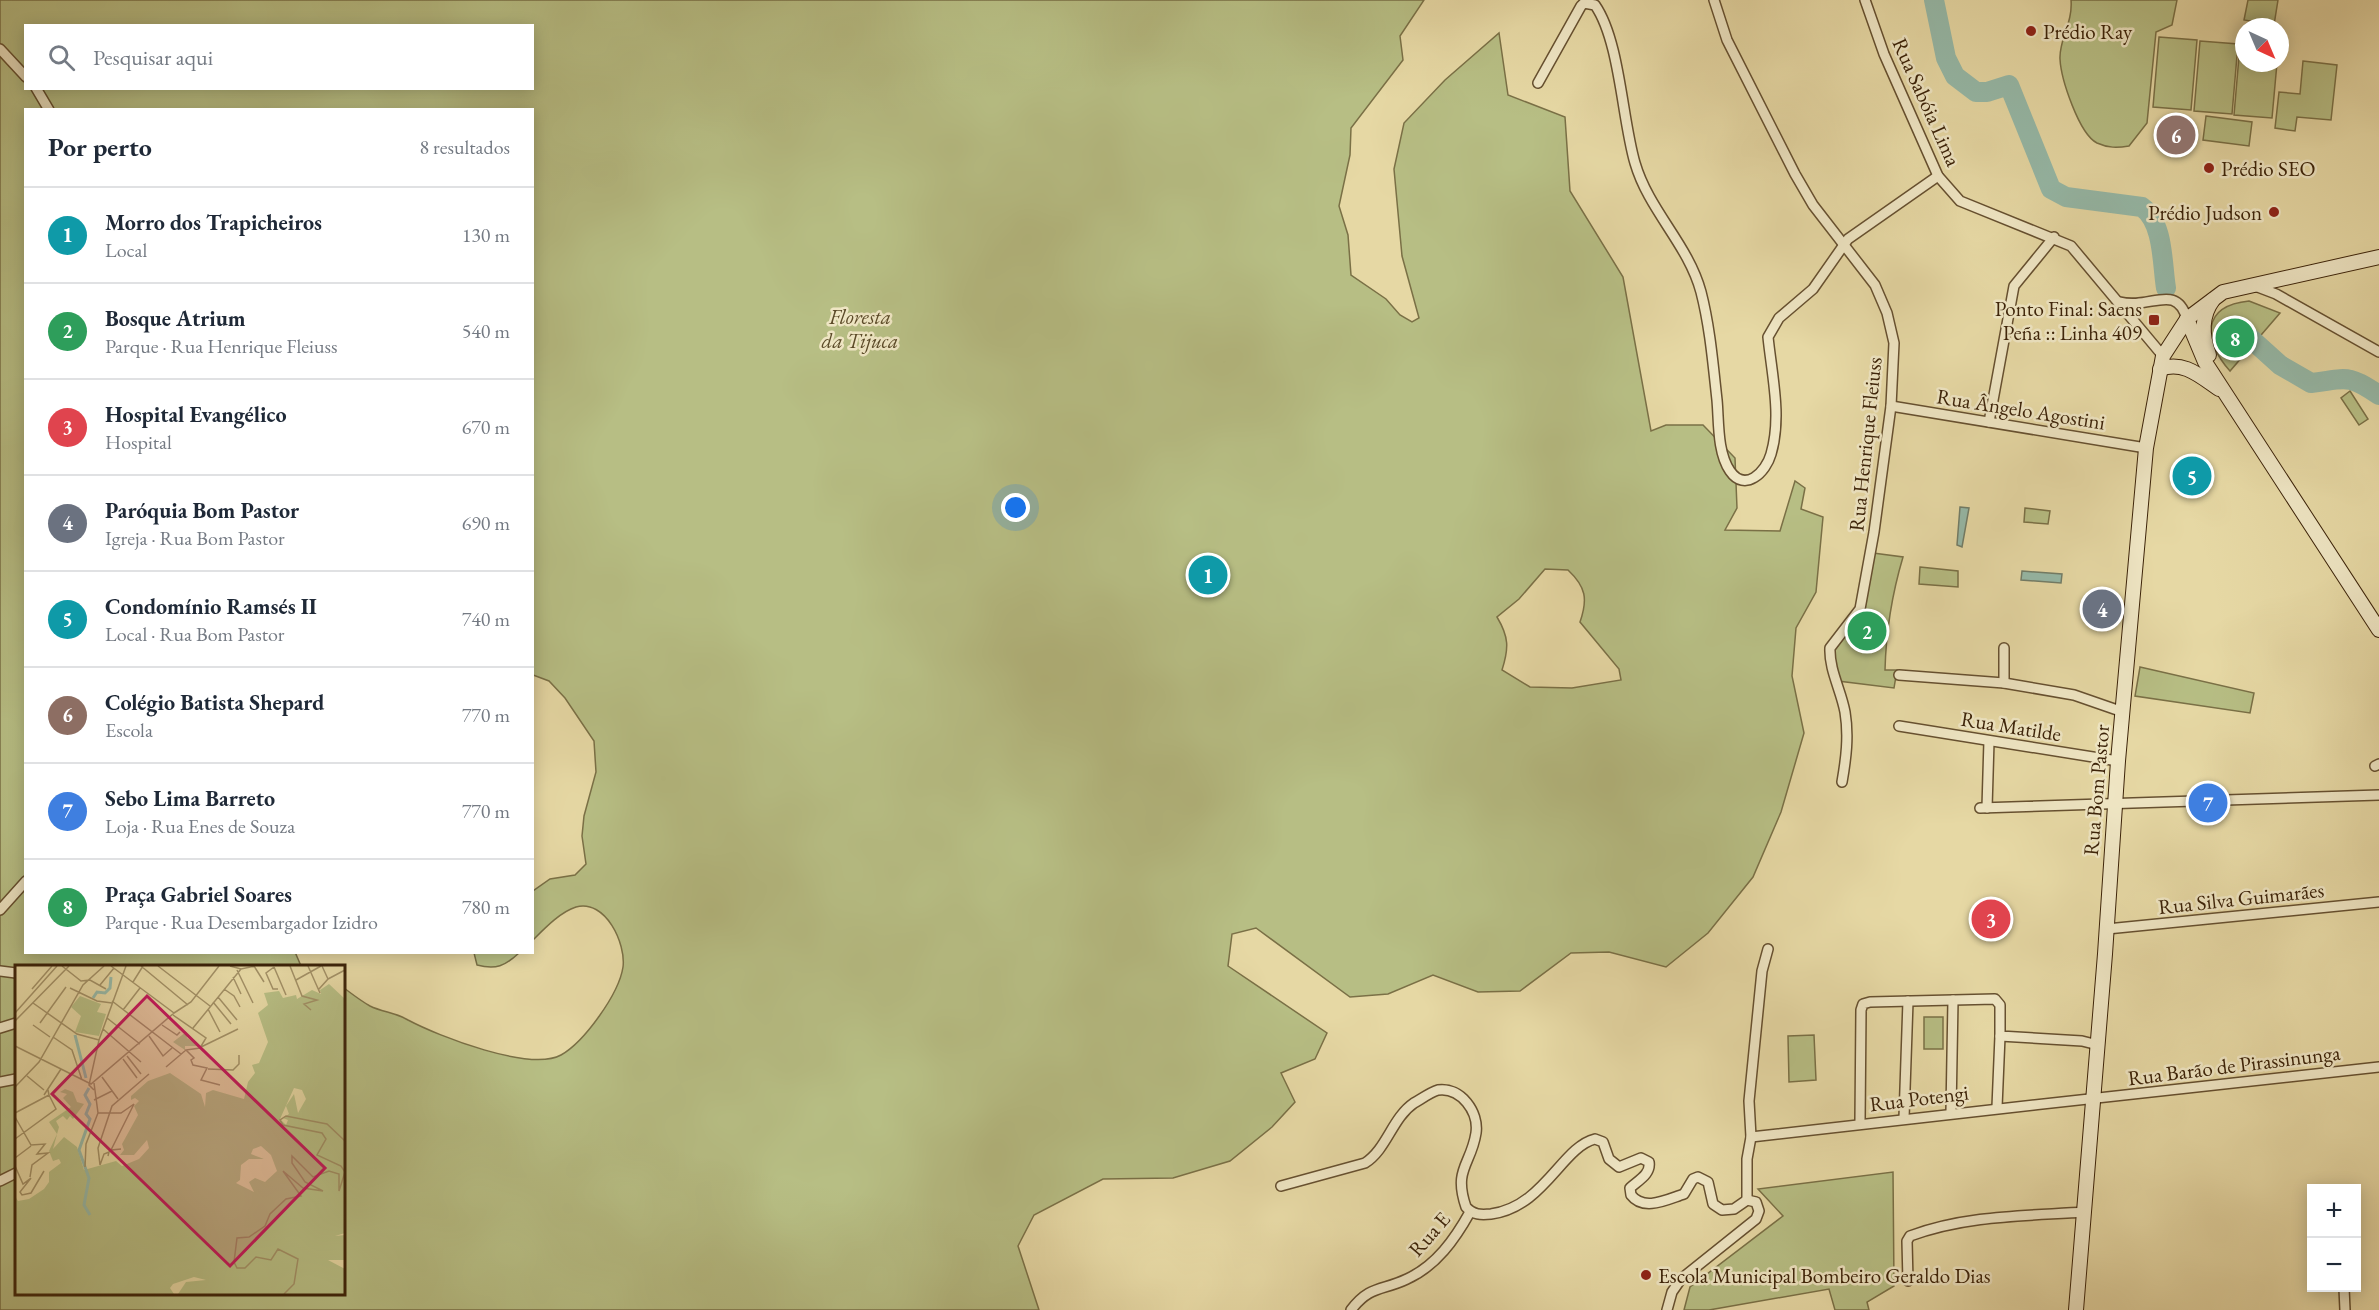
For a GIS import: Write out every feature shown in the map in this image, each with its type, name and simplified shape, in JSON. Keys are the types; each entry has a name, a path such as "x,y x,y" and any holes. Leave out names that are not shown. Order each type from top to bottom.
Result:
{"street":[{"name":"Rua Henrique Fleiuss","path":"1714,0 1727,40 1795,174 1813,205 1875,285 1887,313 1894,343 1891,406 1874,532 1860,609 1830,648 1832,669 1845,712 1847,750 1842,782"},
{"name":"Rua Sabóia Lima","path":"1865,0 1884,54 1938,176 1959,201 2054,237 2071,246 2120,302 2161,363"},
{"path":"1538,83 1581,6 1590,3 1595,5 1601,14 1614,62 1638,171 1653,205 1688,257 1701,292 1721,443 1727,465 1738,480 1746,482 1758,476 1768,464 1777,423 1768,337 1771,328 1779,318 1814,289 1848,239 1938,176"},
{"path":"0,49 24,75"},
{"path":"37,90 48,108"},
{"path":"1989,422 2014,286 2024,270 2054,237"},
{"name":"Rua Bom Pastor","path":"2076,1310 2107,929 2118,761 2146,448 2161,363 2187,319 2217,296 2250,285 2379,257"},
{"path":"2250,285 2276,294 2379,352"},
{"path":"2217,296 2208,308 2203,328 2212,363 2228,395"},
{"path":"2120,302 2138,305 2164,299 2176,300 2183,305 2205,362 2379,630"},
{"path":"2161,363 2187,368 2228,395"},
{"name":"Rua Ângelo Agostini","path":"1891,406 2146,448"},
{"path":"2004,648 2004,683"},
{"path":"1899,675 2004,683 2074,694 2123,712"},
{"name":"Rua Matilde","path":"1899,726 2118,761"},
{"path":"1989,741 1984,808 2379,795"},
{"path":"0,909 24,883"},
{"name":"Rua Silva Guimarães","path":"2107,929 2379,902"},
{"path":"1747,1200 1747,1159 1751,1137 1750,1085 1762,970 1768,949"},
{"path":"0,971 15,973"},
{"path":"1860,1122 1861,1010 1863,1004 1870,1002 1995,999 1999,1001 2000,1036 1996,1107"},
{"path":"1951,1112 1953,1000"},
{"path":"1904,1118 1908,1001"},
{"path":"0,1028 15,1023"},
{"path":"2000,1036 2082,1041 2098,1045"},
{"name":"Rua Barão de Pirassinunga","path":"2092,1100 2379,1067"},
{"path":"0,1082 15,1078"},
{"path":"1281,1186 1365,1163 1375,1155 1407,1109 1437,1090 1447,1090 1459,1094 1474,1116 1476,1133 1461,1174 1463,1199 1470,1212 1484,1215 1512,1208 1538,1191 1579,1149 1595,1139 1603,1142 1609,1160 1619,1167 1641,1158 1649,1162 1649,1169 1645,1176 1630,1188 1631,1195 1639,1202 1652,1203 1684,1194 1693,1179 1698,1178 1708,1182 1713,1204 1722,1210 1734,1209 1747,1200 1752,1200 1759,1206 1756,1219 1681,1280 1672,1292 1667,1310"},
{"name":"Rua Potengi","path":"1751,1137 1996,1107 2092,1100"},
{"path":"0,1181 15,1174"},
{"name":"Rua E","path":"1351,1310 1366,1293 1405,1280 1424,1270 1454,1239 1470,1212"},
{"path":"1908,1281 1907,1241 1910,1236 1936,1226 1965,1220 2085,1212"},
{"path":"2344,1292 2345,1310"}],"green space":[{"name":"Floresta da Tijuca","path":"0,0 1424,0 1400,36 1403,60 1351,128 1350,155 1339,206 1348,235 1351,275 1386,299 1400,315 1412,322 1419,318 1402,256 1394,169 1404,123 1445,80 1499,33 1508,95 1565,117 1570,191 1623,277 1651,431 1666,425 1703,425 1735,458 1737,508 1725,530 1780,531 1795,481 1805,488 1801,509 1823,517 1816,592 1796,628 1792,676 1804,733 1781,812 1753,877 1708,933 1666,967 1609,952 1571,953 1520,991 1478,992 1433,975 1388,994 1350,997 1256,928 1232,934 1228,966 1327,1033 1315,1059 1281,1073 1295,1102 1272,1127 1230,1161 1173,1178 1103,1179 1034,1215 1018,1246 1039,1310 0,1310","holes":["1545,569 1568,570 1579,582 1584,594 1584,607 1580,622 1619,669 1621,680 1572,688 1530,687 1502,670 1507,643 1497,617 1519,599"]},
{"path":"2071,0 2177,0 2172,25 2156,32 2147,123 2129,146 2105,146 2090,138 2072,105 2060,59 2070,16"},
{"path":"2248,0 2278,0 2275,18 2244,18"},
{"path":"2159,37 2197,40 2191,110 2153,107"},
{"path":"2200,41 2235,44 2236,72 2232,114 2194,111"},
{"path":"2303,61 2337,65 2331,120 2297,117 2295,131 2275,128 2279,92 2300,94"},
{"path":"2238,72 2276,72 2272,118 2234,115"},
{"path":"2206,116 2252,122 2249,146 2203,140"},
{"path":"2249,301 2280,313 2230,371 2215,348 2211,337 2211,327 2215,317 2222,310 2233,304"},
{"path":"2350,391 2368,419 2359,425 2341,398"},
{"path":"2025,508 2050,511 2048,524 2024,522"},
{"path":"1873,553 1903,557 1890,613 1886,655 1885,670 1897,670 1894,688 1838,681 1830,649 1859,616"},
{"path":"1920,567 1958,571 1958,587 1919,584"},
{"path":"2140,667 2254,693 2250,713 2135,696"},
{"path":"474,954 518,954 505,964 495,967 477,965"},
{"path":"1924,1017 1943,1017 1943,1049 1924,1049"},
{"path":"1814,1035 1816,1080 1789,1082 1788,1036"},
{"path":"1893,1172 1894,1286 1867,1302 1869,1310 1835,1310 1829,1289 1709,1310 1684,1310 1690,1287 1783,1216 1758,1189"}],"shaded area":[{"path":"1960,507 1969,508 1962,547 1957,545"},
{"path":"2022,571 2062,574 2061,583 2021,580"}],"waterway":[{"path":"1934,0 1946,58 1955,76 1976,92 1987,92 2009,85 2051,189 2066,197 2142,207 2149,214 2161,244 2166,288"},
{"path":"2250,338 2280,365 2311,383 2339,379 2353,380 2379,395"}],"place":[{"name":"Prédio Ray","path":"2031,31"},
{"name":"Colégio Batista Shepard","path":"2176,135"},
{"name":"Prédio SEO","path":"2209,168"},
{"name":"Prédio Judson","path":"2274,212"},
{"name":"Ponto Final: Saens Peña :: Linha 409","path":"2154,320"},
{"name":"Praça Gabriel Soares","path":"2235,338"},
{"name":"Condomínio Ramsés II","path":"2192,476"},
{"name":"Morro dos Trapicheiros","path":"1208,575"},
{"name":"Paróquia Bom Pastor","path":"2102,609"},
{"name":"Bosque Atrium","path":"1867,631"},
{"name":"Sebo Lima Barreto","path":"2208,803"},
{"name":"Hospital Evangélico","path":"1991,919"},
{"name":"Escola Municipal Bombeiro Geraldo Dias","path":"1646,1275"}]}
